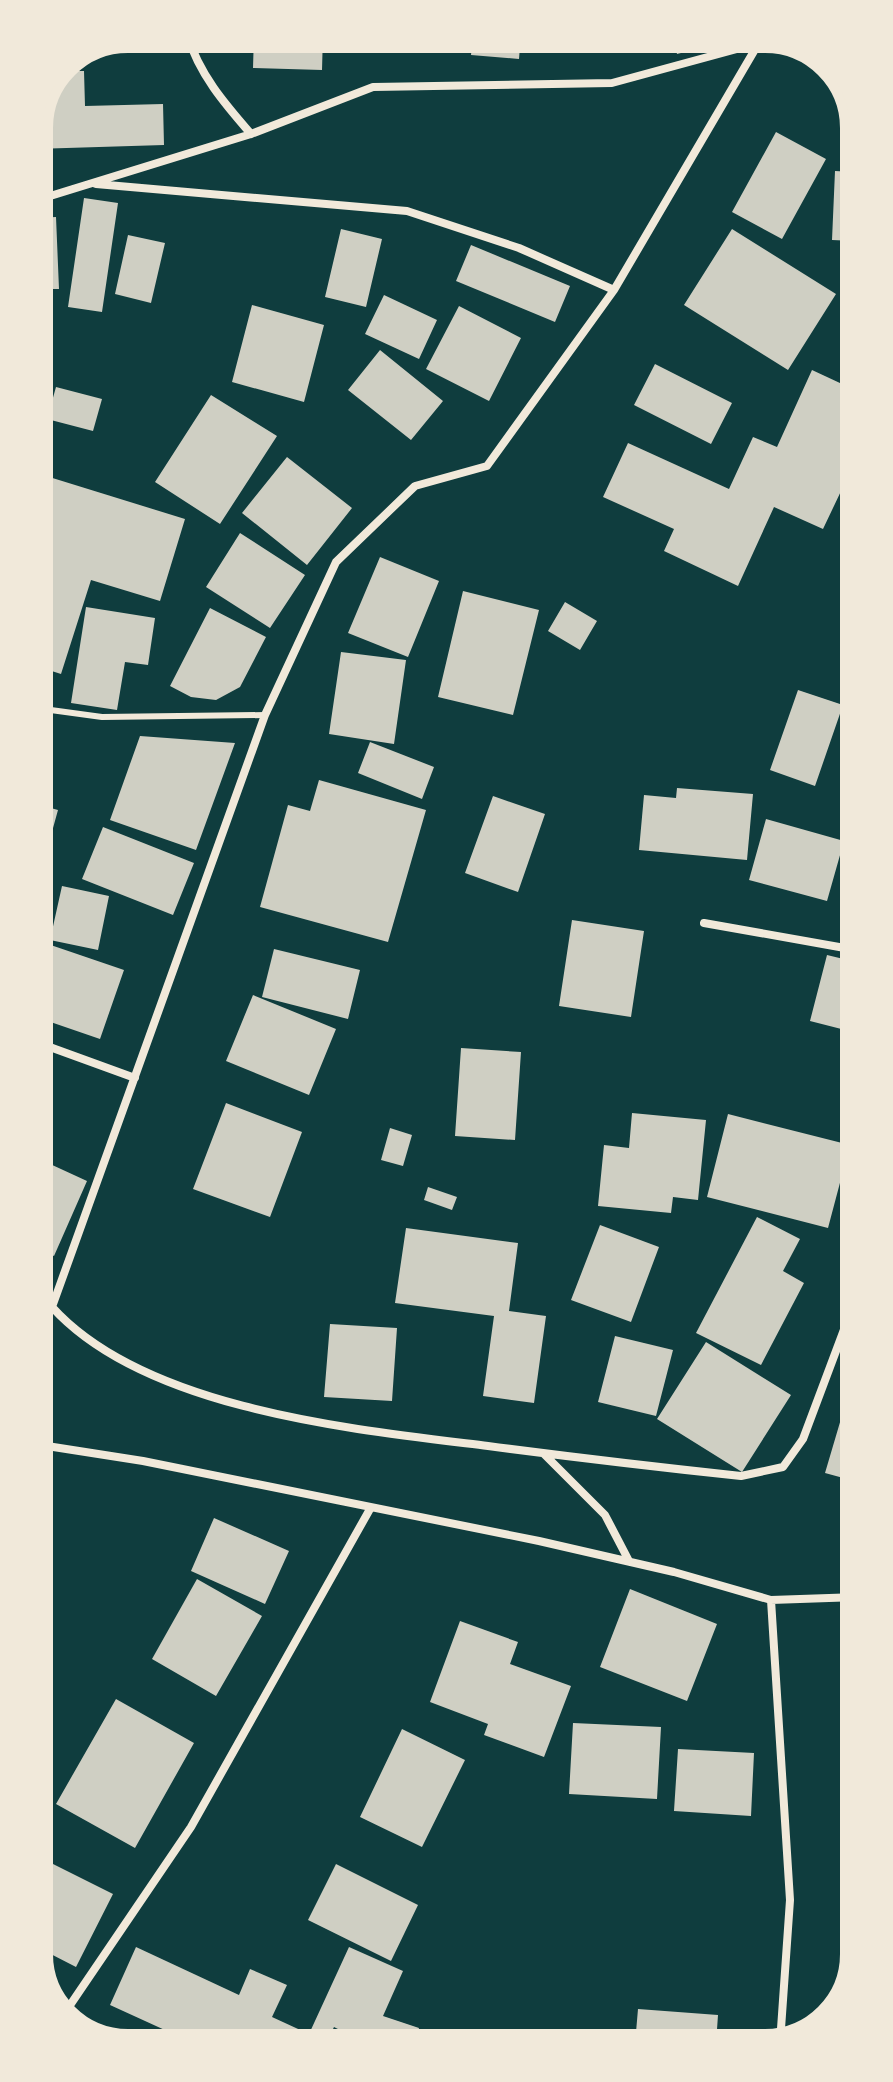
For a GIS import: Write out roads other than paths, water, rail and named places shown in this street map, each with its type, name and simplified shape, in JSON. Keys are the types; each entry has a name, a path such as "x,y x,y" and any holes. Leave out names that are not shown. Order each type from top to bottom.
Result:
{"street":[{"path":"191,48 217,95 251,134"},
{"path":"48,197 251,134 373,87 612,83 741,48"},
{"path":"48,1311 265,715 336,562 415,486 487,466 614,290 756,48"},
{"path":"92,184 407,211 519,248 614,290"},
{"path":"704,923 845,948"},
{"path":"48,1046 135,1078"},
{"path":"52,1307 71,1327 129,1364 248,1409 359,1430 741,1476 783,1467 803,1439 845,1327"},
{"path":"48,1446 143,1461 629,1561 771,1600 845,1597"},
{"path":"543,1453 605,1515 629,1561"},
{"path":"68,2007 191,1827 370,1509"},
{"path":"771,1600 790,1900 781,2032"}],"lane":[{"path":"48,710 102,717 265,715"}]}
